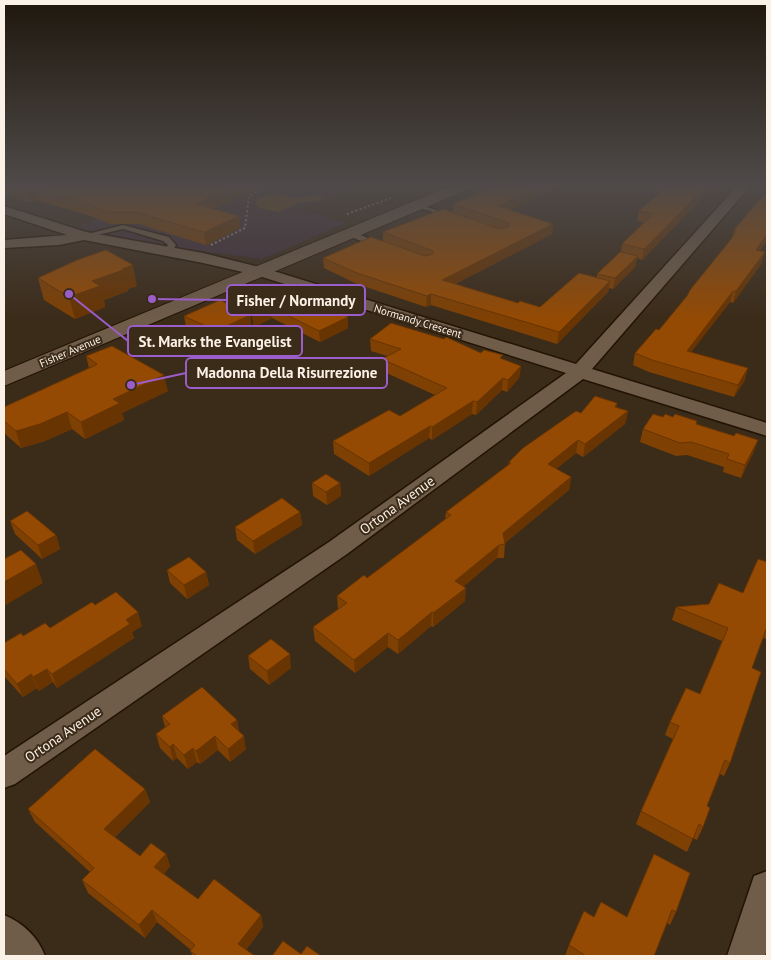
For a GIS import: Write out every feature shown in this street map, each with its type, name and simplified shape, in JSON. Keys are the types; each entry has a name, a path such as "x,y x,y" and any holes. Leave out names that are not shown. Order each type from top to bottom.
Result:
{"main road":[{"name":"Fisher Avenue","path":"4,379 364,229"}],"street":[{"path":"62,229 84,236"},
{"name":"Ortona Avenue","path":"4,774 338,548 580,372 706,229"},
{"name":"Normandy Crescent","path":"4,244 59,241 84,236 261,272 767,430"},
{"path":"746,956 767,889"},
{"path":"4,934 26,956"}],"lane":[{"path":"351,234 392,250"}],"path":[{"path":"207,247 243,229"}],"shaded area":[{"path":"83,229 332,229 262,259 133,242"}],"building":[{"path":"193,229 211,229 204,232"},
{"path":"391,229 543,229 442,280 518,303 520,301 540,307 579,273 610,281 559,332 431,294 427,296 357,273 323,258 371,237 425,256 433,254 433,251 383,232"},
{"path":"638,229 664,229 644,249 622,244"},
{"path":"767,229 767,234 756,250 765,252 687,351 748,368 738,385 652,360 635,353 656,329 659,330 687,296 732,238 736,231 734,230"},
{"path":"106,250 133,265 92,281 100,286 69,297 38,278 77,260"},
{"path":"620,252 638,256 615,278 597,274"},
{"path":"276,287 276,301 292,294 318,306 322,304 348,317 319,331 271,307 252,315 254,288"},
{"path":"220,300 250,315 216,331 184,316"},
{"path":"391,323 444,339 446,337 481,353 484,350 503,355 500,358 521,366 508,380 503,378 477,402 473,401 369,463 333,441 389,410 400,416 447,388 382,359 401,349 370,339"},
{"path":"112,346 164,375 113,399 120,403 81,422 67,412 40,424 16,431 4,421 4,407 96,365 86,356"},
{"path":"595,396 617,403 615,407 628,411 585,444 578,440 548,464 571,477 503,533 505,544 499,545 455,581 466,588 432,612 398,640 388,633 354,660 313,627 347,603 337,596 364,575 367,578 451,515 446,512 511,463 509,462 523,448 576,411 581,413"},
{"path":"653,414 663,417 665,414 673,417 675,414 697,421 696,424 734,436 736,433 758,440 745,465 727,459 729,454 691,442 680,443 643,429"},
{"path":"326,474 340,483 326,492 312,483"},
{"path":"282,498 300,512 253,541 235,527"},
{"path":"27,511 56,535 38,545 10,521"},
{"path":"21,550 36,564 4,582 4,559"},
{"path":"189,557 206,572 184,585 167,570"},
{"path":"758,559 767,562 767,627 752,668 761,672 730,763 725,760 707,806 710,808 703,827 699,824 693,839 641,811 679,726 670,722 686,688 700,694 728,628 676,607 709,604 719,583 743,593"},
{"path":"116,592 138,612 126,620 130,624 52,674 47,669 33,677 31,674 17,684 4,669 4,643 21,633 23,636 45,623 50,628 92,602 95,605"},
{"path":"271,639 290,654 267,671 248,656"},
{"path":"202,687 237,720 231,724 244,736 228,749 215,736 196,751 193,748 184,755 173,744 170,747 156,734 170,724 162,716"},
{"path":"95,749 145,789 104,829 140,856 151,843 166,854 154,867 198,899 214,879 261,915 238,944 255,956 197,956 190,951 195,945 152,910 139,925 82,880 94,868 28,809"},
{"path":"654,854 690,873 676,912 672,910 654,956 586,956 569,945 584,911 594,917 601,902 627,917"},
{"path":"283,941 301,954 307,946 321,956 272,956"}],"place":[{"name":"St. Marks the Evangelist","path":"69,294"},
{"name":"Fisher / Normandy","path":"152,299"},
{"name":"Madonna Della Risurrezione","path":"131,385"}]}
